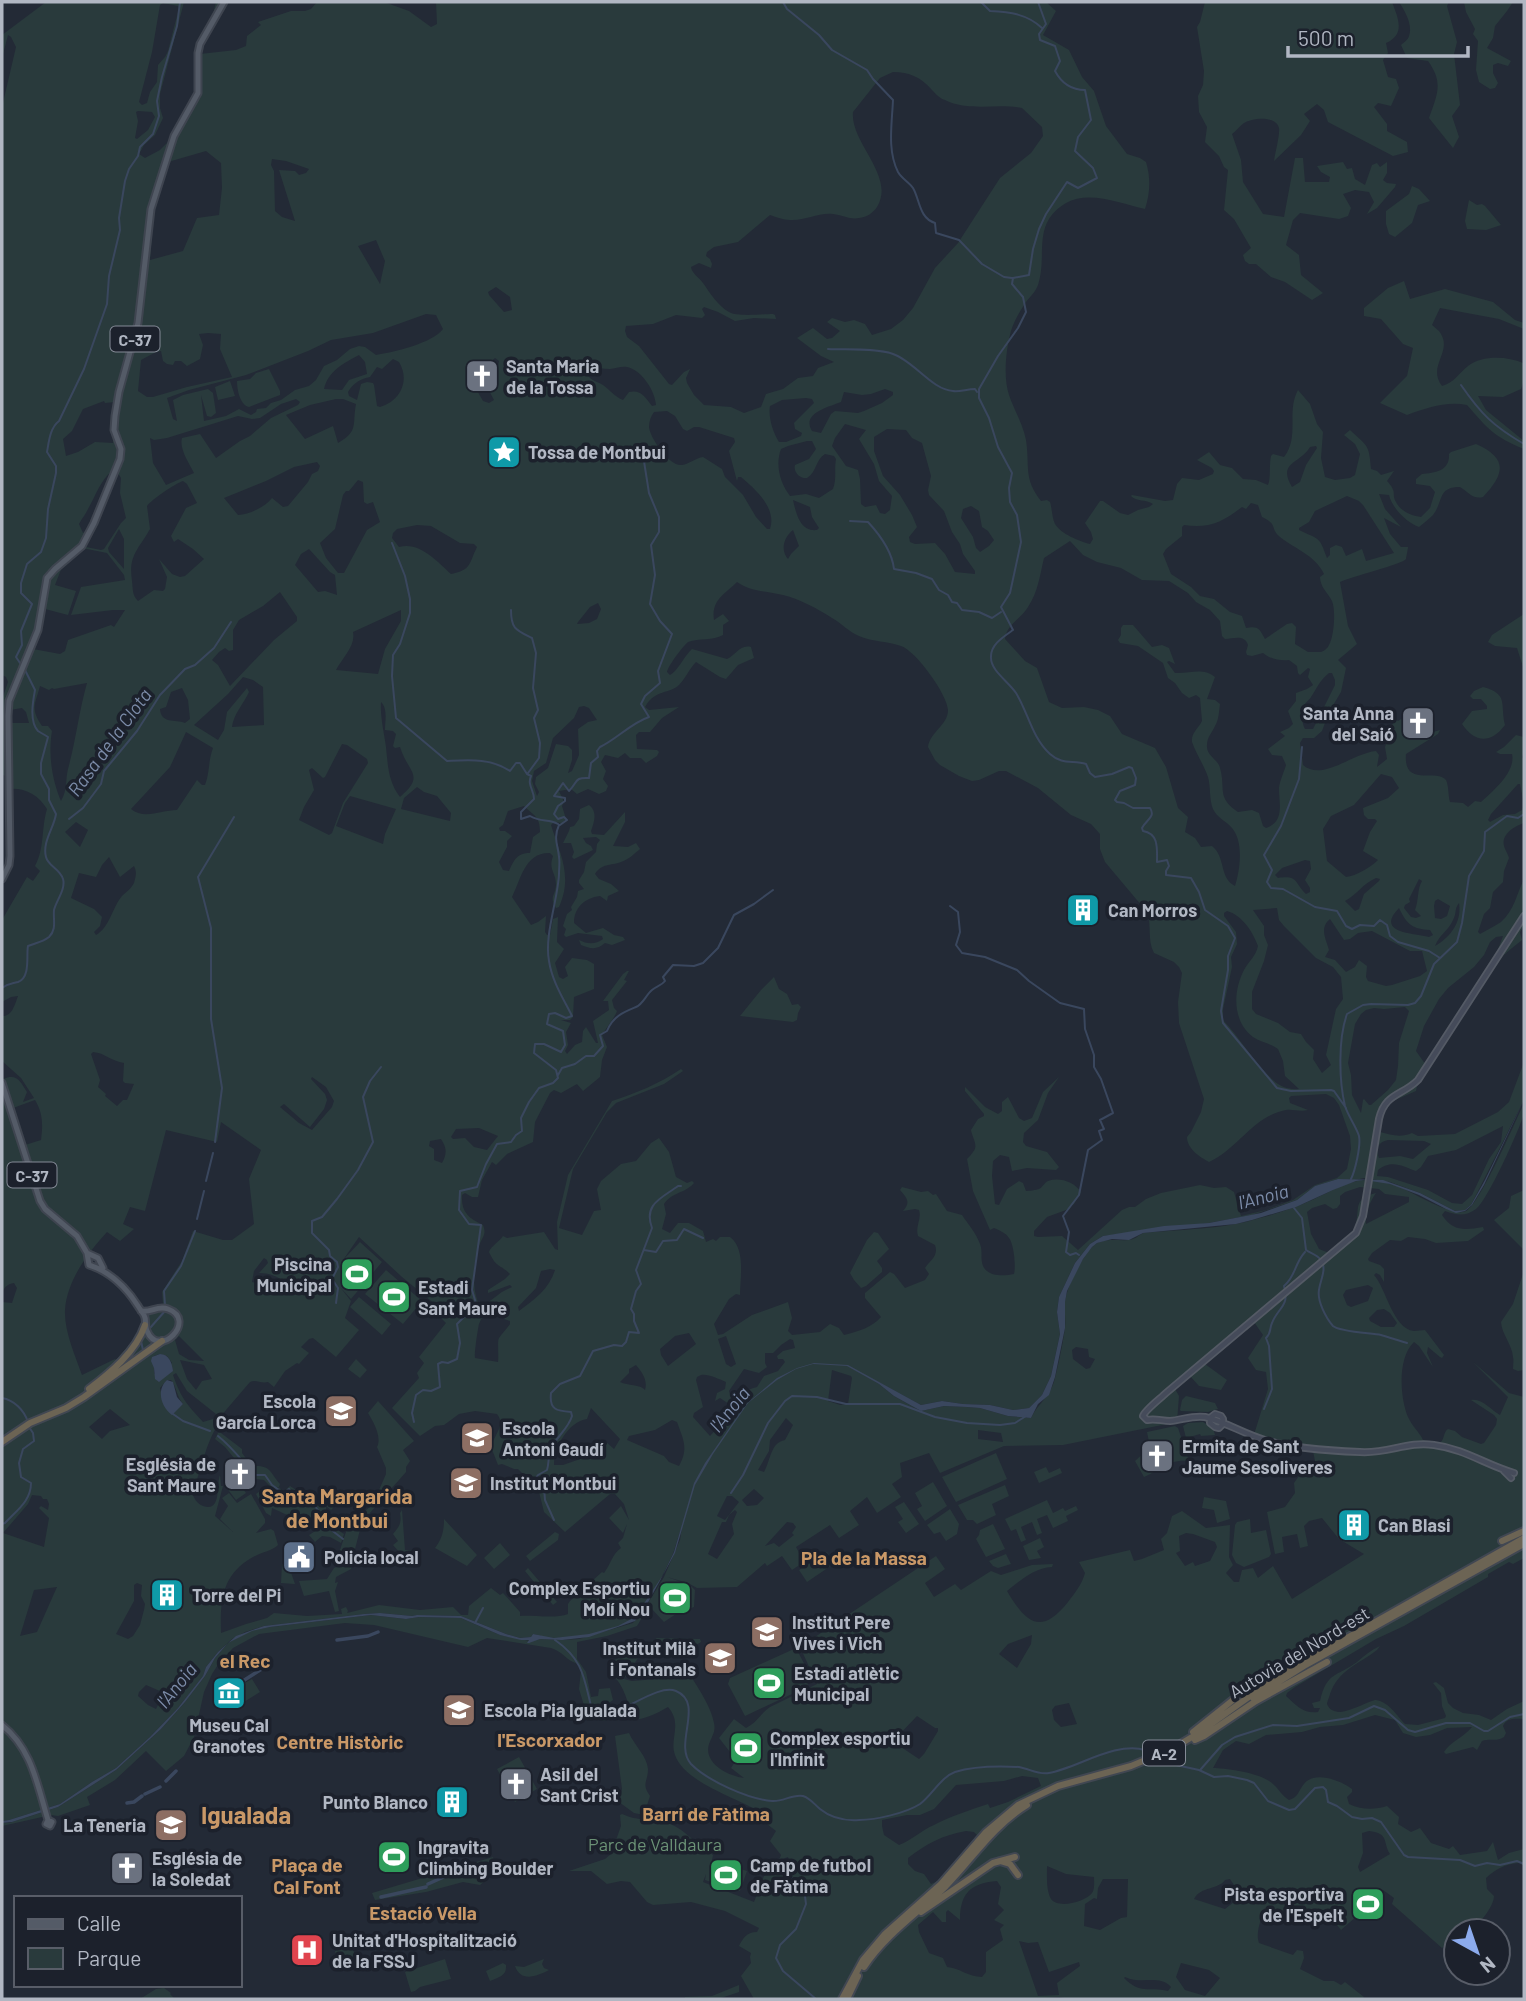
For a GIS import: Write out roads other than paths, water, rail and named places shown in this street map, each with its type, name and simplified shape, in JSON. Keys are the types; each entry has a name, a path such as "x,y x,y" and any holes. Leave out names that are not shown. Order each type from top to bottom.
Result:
{"highway":[{"path":"2,1442 84,1393 110,1372 143,1333 146,1322"},
{"path":"52,1413 84,1397 162,1341"},
{"path":"1503,1541 1524,1531"},
{"name":"Autovia del Nord-est","path":"844,1999 863,1960 885,1934 941,1884 986,1832 1007,1813 1032,1797 1058,1786 1152,1758 1190,1739 1286,1671 1524,1538"},
{"name":"Autovia del Nord-est","path":"844,1999 867,1962 886,1939 944,1887 997,1828 1023,1808 1058,1790 1128,1771 1156,1760 1195,1740 1282,1679 1524,1544"},
{"path":"1195,1740 1256,1701 1327,1662"},
{"path":"1152,1758 1188,1736 1233,1700"},
{"path":"904,1922 995,1862 1015,1857"},
{"path":"995,1862 1007,1863 1018,1875"}],"main road":[{"name":"C-37","path":"2,879 10,859 8,708 38,630 47,578 74,554 88,536 120,459 121,449 114,430 115,416 138,323 151,209 174,136 198,93 200,44 224,2"},
{"path":"1150,1429 1159,1400 1354,1236 1363,1216 1384,1104 1418,1080 1524,916"},
{"name":"C-37","path":"2,1083 40,1201 45,1209 77,1236 89,1256 89,1265 97,1265 131,1294 146,1322 150,1336 162,1341"},
{"name":"C-37","path":"89,1256 97,1256 97,1265"},
{"path":"141,1311 159,1308 173,1312 178,1320 178,1329 169,1339 162,1341"},
{"path":"146,1322 151,1311"},
{"path":"1152,1416 1170,1421 1200,1416 1210,1418 1218,1414 1223,1423"},
{"path":"1210,1418 1210,1423 1215,1427 1219,1428 1223,1423"},
{"path":"1223,1423 1274,1443 1354,1452 1381,1452 1406,1445 1432,1444 1470,1454 1513,1475"},
{"path":"2,1725 20,1743 48,1818"}],"water":[{"path":"1524,1100 1484,1185 1472,1205 1465,1211 1456,1213 1390,1184 1364,1180 1333,1190 1296,1207 1236,1224 1143,1233 1129,1240 1112,1239 1097,1243 1083,1259 1067,1291 1065,1328 1055,1377 1049,1395 1038,1404 1031,1418 967,1407 944,1406 921,1411 847,1366 813,1364 796,1369 777,1380 748,1403 695,1485 675,1553 663,1575 674,1552 694,1483 705,1463 746,1404 777,1378 797,1368 814,1363 848,1365 921,1405 942,1401 1013,1410 1029,1408 1042,1395 1051,1376 1060,1334 1057,1312 1059,1297 1075,1263 1090,1244 1103,1236 1164,1226 1209,1223 1261,1213 1297,1200 1315,1186 1338,1179 1383,1180 1420,1193 1455,1211 1465,1210 1471,1205 1485,1180"},
{"path":"160,1354 168,1357 173,1371 159,1382 155,1379 151,1361 152,1357"},
{"path":"167,1380 173,1382 177,1397 183,1404 172,1415 161,1398"},
{"path":"663,1575 635,1621 589,1637 540,1639 527,1643 529,1640 500,1635 461,1618 406,1619 371,1615 252,1631 228,1643 236,1636 264,1626 380,1613 461,1616 520,1638 531,1637 533,1634 554,1638 589,1634 618,1626 635,1617"},
{"path":"228,1643 185,1702 161,1729 116,1770 58,1807 2,1823 60,1804 116,1768 178,1708 203,1676 206,1667"}],"waterway":[{"path":"22,666 16,657 22,645 21,631 32,604 21,593 21,583 27,564 41,552 46,538 48,509 56,473 56,466 47,452 49,439 84,369 107,304 109,276 120,230 119,218 125,181 140,147 153,134 159,116 157,101 177,26 180,2"},
{"path":"783,2 787,9 819,35 832,50 867,70 893,100 892,155 900,174 913,188 923,213 935,223 936,233 959,240 982,264 1004,277 1012,278"},
{"path":"981,2 990,11 1018,15 1042,28"},
{"path":"1038,2 1046,24 1039,34 1040,40 1055,46 1060,61 1055,71 1067,85 1085,90 1091,120 1078,137 1075,151 1093,168 1097,178 1078,188 1067,182 1046,214 1033,249 1029,275 1013,278 1012,284 1023,297 1026,312 979,389 979,398 998,447 1012,473 1010,502 1017,515 1021,542 1010,593 1001,607 1013,630 995,645 991,653 992,663 1016,693 1034,733 1050,754 1063,761 1086,764 1095,777 1132,768 1136,778 1135,785 1120,791 1115,800 1133,808 1150,808 1151,816 1142,828 1154,838 1157,862 1167,860 1169,866 1166,875 1191,878 1205,910 1228,926 1235,938 1228,956 1221,1011 1223,1023 1277,1088 1291,1091 1331,1090 1346,1108"},
{"path":"828,349 870,350 893,354 938,386 956,391 975,389 977,392"},
{"path":"1461,385 1488,419 1524,444"},
{"path":"560,825 567,820 564,817 558,819 554,814 565,798 554,796 563,783 569,791 578,779 589,778 591,763 598,757 597,751 600,747 649,717 641,704 645,696 660,683 658,671 672,634 650,604 655,575 651,545 659,532 659,517 649,493 643,455"},
{"path":"850,521 868,522 885,544 894,569 932,579 939,590 948,595 962,610 979,612 992,618 1001,612"},
{"path":"392,543 405,576 410,599 410,613 400,644 393,655 396,718 447,761 488,762 510,771 516,763 520,763 531,776 534,799 521,812 521,819 530,816 558,824"},
{"path":"511,610 513,625 518,631 532,638 536,653 533,688 538,710 534,718 540,743 539,758 528,773"},
{"name":"Rasa de la Clota","path":"69,819 83,808 101,784 104,771 137,731 160,695 185,669 195,665 214,648 231,622"},
{"path":"2,988 25,976 28,946 51,934 54,928 54,910 64,883 46,857 46,846 56,814 49,800 49,789 41,774 48,737 38,731 33,722 35,690 25,670"},
{"path":"1302,747 1299,779 1281,826 1264,855 1272,870 1267,882 1271,888 1283,889 1315,907 1337,911 1346,926 1352,929 1360,925 1374,926 1380,920 1387,925 1390,936 1398,942 1429,951 1440,958"},
{"path":"1351,1179 1359,1140 1345,1106 1342,1085 1340,1060 1347,1014 1363,1005 1415,1003 1421,996 1434,964 1457,942 1469,876 1484,851 1485,832 1507,816 1518,818 1524,814"},
{"path":"215,1142 222,1088 211,1019 211,928 198,877 234,817"},
{"path":"414,1422 412,1413 416,1395 423,1390 431,1391 440,1387 438,1364 457,1359 460,1343 457,1324 464,1317 476,1316 478,1310 472,1290 481,1225 469,1224 459,1210 460,1191 477,1187 497,1144 511,1142 522,1131 521,1118 529,1102 539,1088 558,1078 556,1070 534,1053 535,1044 544,1044 561,1052 565,1045 563,1031 547,1024 549,1014 555,1013 566,1018 572,1016 558,989 548,951 559,874 556,838 559,825"},
{"path":"558,1075 562,1068 575,1064 586,1056 594,1056 603,1046 600,1035 607,1031 616,1018 638,1006 652,990 663,983 663,977 673,965 694,966 703,963 718,948 734,915 773,890"},
{"path":"950,906 958,912 960,932 956,945 962,953 985,957 1017,970 1060,1003 1084,1009 1085,1029 1094,1055 1094,1067 1113,1113 1100,1120 1104,1129 1099,1131 1102,1140 1088,1150 1079,1195 1063,1216 1069,1232 1066,1252 1079,1255"},
{"path":"336,1303 338,1288 332,1279 338,1267 337,1262 312,1233 312,1221 322,1217 337,1199 358,1170 373,1142 363,1097 370,1081 381,1067"},
{"path":"206,1181 213,1153"},
{"path":"554,1520 545,1500 544,1487 536,1478 547,1470 552,1447 572,1416 571,1412 558,1410 553,1406 551,1393 560,1384 580,1376 593,1351 614,1345 622,1346 629,1332 639,1333 631,1309 641,1284 636,1270 652,1228 650,1213 660,1198 681,1186"},
{"path":"197,1219 204,1191"},
{"name":"l'Anoia","path":"1294,1208 1302,1218 1306,1250 1317,1256 1322,1263 1319,1299 1333,1326 1407,1343"},
{"path":"644,1250 656,1252 663,1241 677,1240 684,1229 703,1238"},
{"path":"165,1305 164,1291 181,1266 195,1231"},
{"path":"1264,1409 1272,1389 1266,1338 1286,1298 1284,1286 1305,1252"},
{"path":"150,1328 165,1311"},
{"path":"141,1341 143,1350"},
{"path":"731,1493 743,1475 768,1423 792,1396 817,1397 846,1404 900,1404 935,1417 967,1423 1000,1425 1015,1423 1026,1416"},
{"path":"2,1398 18,1406 28,1422"},
{"path":"173,1414 183,1421 210,1431"},
{"path":"2,1524 29,1495 31,1483 21,1477 19,1463 23,1449 34,1441 29,1427"},
{"path":"218,1436 255,1475 265,1475 272,1485 283,1493 289,1489 296,1501 314,1505 321,1522 343,1539"},
{"path":"475,1623 483,1608"},
{"name":"el Rec","path":"337,1640 378,1632"},
{"path":"555,1640 565,1647 577,1663 592,1710 607,1713 660,1691 676,1691 684,1697 688,1705 686,1756 691,1764 707,1777 762,1800 776,1801 803,1796 824,1812 843,1819 874,1819 907,1810 920,1804 950,1774 962,1770 1019,1767 1049,1773 1109,1752 1134,1748 1145,1750"},
{"name":"el Rec","path":"235,1686 268,1665"},
{"name":"el Rec","path":"221,1696 230,1689"},
{"path":"1201,1769 1222,1745 1235,1737 1273,1725 1297,1726 1349,1718 1374,1706 1385,1710 1408,1730 1415,1732 1446,1723 1470,1723 1488,1731 1510,1717 1524,1714"},
{"path":"1176,1765 1199,1770 1214,1777 1228,1776 1247,1780 1254,1783 1268,1801 1289,1810 1295,1809 1315,1788 1323,1787 1328,1802 1352,1817 1372,1818 1381,1822 1408,1857 1460,1860 1475,1866 1517,1861 1524,1864"},
{"name":"el Rec","path":"166,1781 176,1771"},
{"name":"el Rec","path":"145,1794 160,1787"},
{"name":"el Rec","path":"127,1803 142,1796"},
{"path":"428,1884 457,1871"},
{"path":"792,1878 805,1896 806,1904 796,1929 780,1945 776,1958 783,1971 816,1999"},
{"path":"381,1897 426,1887"}],"place":[{"name":"Santa Maria de la Tossa","path":"482,376"},
{"name":"Tossa de Montbui","path":"504,452"},
{"name":"Santa Anna del Saió","path":"1418,723"},
{"name":"Can Morros","path":"1083,910"},
{"name":"Piscina Municipal","path":"357,1274"},
{"name":"Estadi Sant Maure","path":"394,1297"},
{"name":"Escola García Lorca","path":"341,1411"},
{"name":"Escola Antoni Gaudí","path":"477,1438"},
{"name":"Ermita de Sant Jaume Sesoliveres","path":"1157,1456"},
{"name":"Església de Sant Maure","path":"240,1474"},
{"name":"Institut Montbui","path":"466,1483"},
{"name":"Can Blasi","path":"1354,1525"},
{"name":"Policia local","path":"299,1557"},
{"name":"Torre del Pi","path":"167,1595"},
{"name":"Complex Esportiu Molí Nou","path":"675,1598"},
{"name":"Institut Pere Vives i Vich","path":"767,1632"},
{"name":"Institut Milà i Fontanals","path":"720,1658"},
{"name":"Estadi atlètic Municipal","path":"769,1683"},
{"name":"Museu Cal Granotes","path":"229,1693"},
{"name":"Escola Pia Igualada","path":"459,1710"},
{"name":"Complex esportiu l'Infinit","path":"746,1748"},
{"name":"Asil del Sant Crist","path":"516,1784"},
{"name":"Punto Blanco","path":"452,1802"},
{"name":"La Teneria","path":"171,1825"},
{"name":"Ingravita Climbing Boulder","path":"394,1857"},
{"name":"Església de la Soledat","path":"127,1868"},
{"name":"Camp de futbol de Fàtima","path":"726,1875"},
{"name":"Pista esportiva de l'Espelt","path":"1368,1904"},
{"name":"Unitat d'Hospitalització de la FSSJ","path":"307,1950"}],"district":[{"name":"Santa Margarida de Montbui","path":"337,1507"},
{"name":"Pla de la Massa","path":"864,1557"},
{"name":"el Rec","path":"245,1660"},
{"name":"l'Escorxador","path":"550,1739"},
{"name":"Centre Històric","path":"340,1741"},
{"name":"Barri de Fàtima","path":"706,1813"},
{"name":"Igualada","path":"246,1814"},
{"name":"Plaça de Cal Font","path":"307,1875"},
{"name":"Estació Vella","path":"423,1912"}],"park label":[{"name":"Parc de Valldaura","path":"655,1844"}]}
